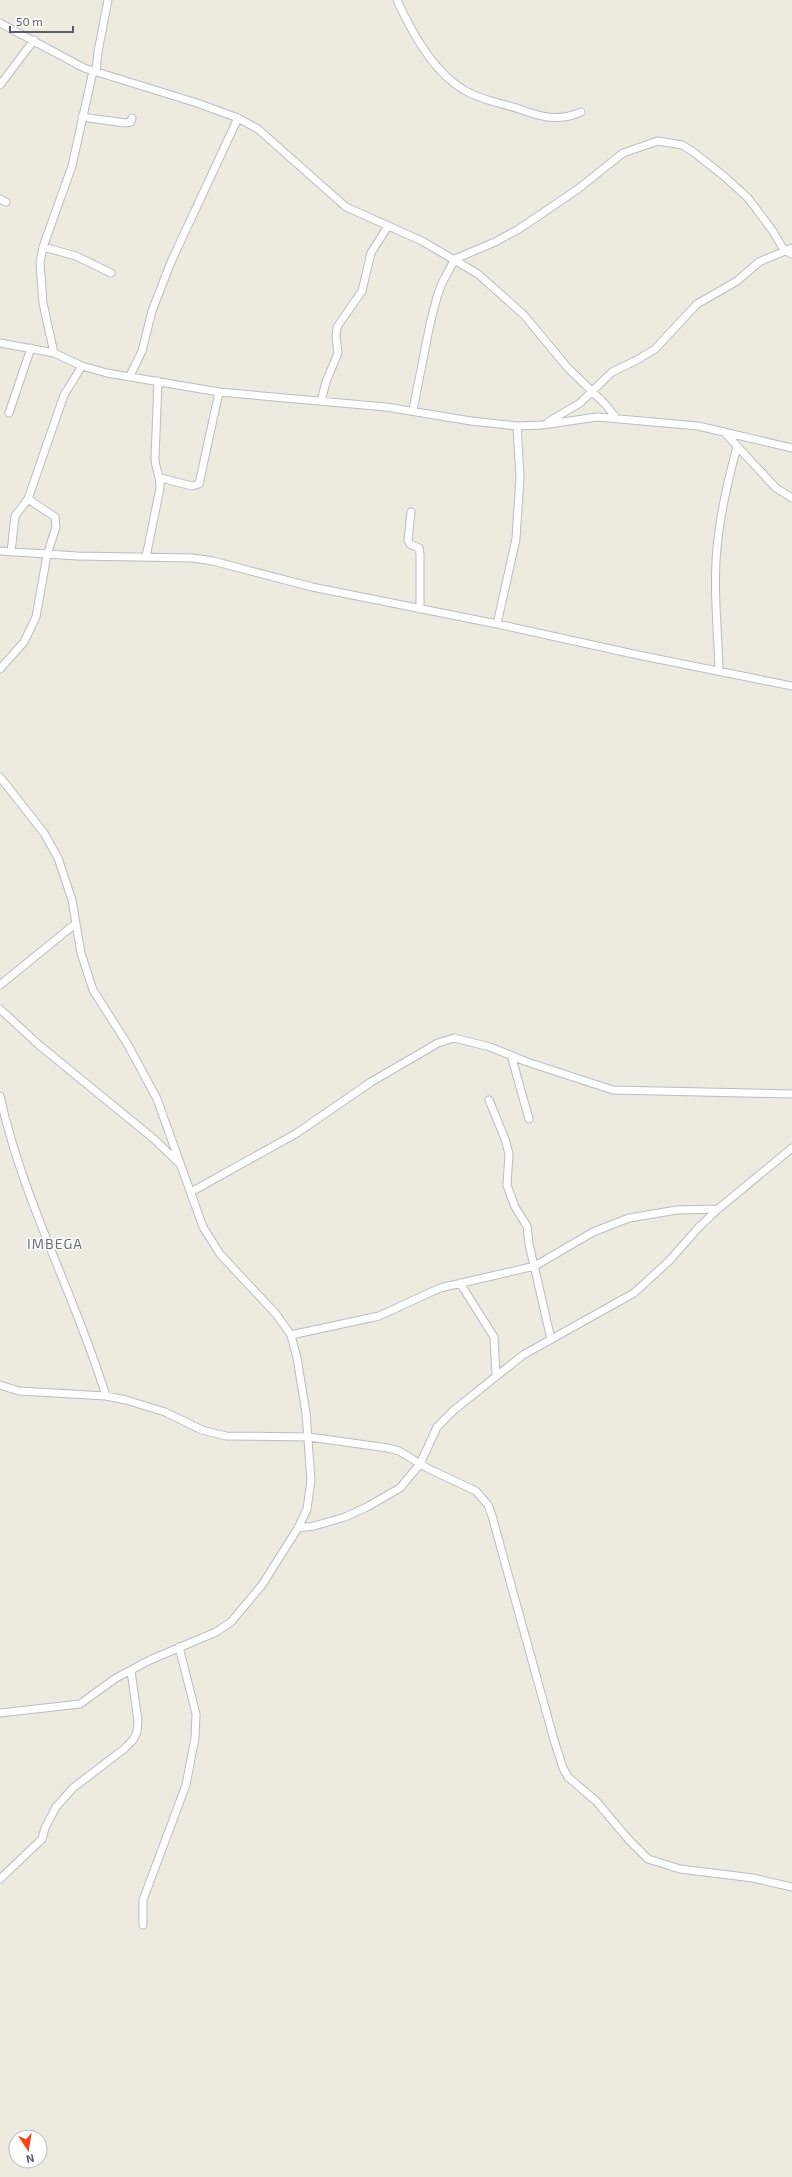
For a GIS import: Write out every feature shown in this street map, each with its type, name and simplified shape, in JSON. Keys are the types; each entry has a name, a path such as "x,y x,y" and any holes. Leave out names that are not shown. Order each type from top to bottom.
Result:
{"street":[{"path":"54,353 41,285 40,263 43,248 72,166 82,117 95,72 108,0"},
{"path":"397,0 413,34 444,74 463,90 474,95 550,118 563,118 581,112"},
{"path":"0,23 34,40 64,59 95,72 162,92 238,118 264,134 346,207 422,241 455,259 478,274 512,303 535,327 567,367 606,405 616,418"},
{"path":"0,85 34,40"},
{"path":"82,117 125,123 131,122 132,118"},
{"path":"130,376 142,351 152,311 168,270 238,118"},
{"path":"413,410 430,324 437,297 455,259 495,242 519,229 578,189 618,156 658,141 682,145 725,177 756,207 784,250 792,254"},
{"path":"321,401 326,382 338,353 336,337 337,327 362,291 371,253 388,226"},
{"path":"43,248 76,256 112,273"},
{"path":"542,425 580,403 612,372 637,360 655,349 697,304 737,281 759,262 784,250 792,248"},
{"path":"0,343 54,353 82,366 107,373 158,380 218,392 413,410 471,421 517,426 542,425 590,418 616,418 698,426 792,448"},
{"path":"9,413 31,348"},
{"path":"11,552 15,516 28,498 64,395 82,366"},
{"path":"146,557 159,497 161,478 155,466 158,380"},
{"path":"161,478 192,486 199,484 218,392"},
{"path":"497,624 516,539 520,477 517,426"},
{"path":"724,432 776,488 792,498"},
{"path":"719,671 715,598 717,549 724,502 737,446"},
{"path":"0,669 24,642 36,616 47,555 56,527 56,519 28,498"},
{"path":"411,512 408,540 410,544 419,548 420,609"},
{"path":"0,551 47,555 193,558 213,561 312,587 792,686"},
{"path":"0,777 52,845 70,894 75,924 86,969 93,990 128,1045 157,1099 183,1167 203,1227 220,1254 276,1314 291,1335 302,1381 310,1437 311,1491 307,1509 281,1558 242,1611 224,1628 110,1681 88,1700 80,1704 0,1713"},
{"path":"0,985 75,924"},
{"path":"0,1009 39,1045 154,1139 183,1167"},
{"path":"191,1192 297,1133 371,1082 438,1043 454,1038 511,1055 613,1090 792,1094"},
{"path":"511,1055 528,1119"},
{"path":"0,1096 19,1165 45,1239 91,1350 106,1396"},
{"path":"489,1100 505,1139 509,1154 507,1185 515,1207 527,1226 529,1244 551,1339"},
{"path":"298,1528 334,1520 374,1503 400,1488 420,1464 437,1427 444,1419 496,1375 523,1355 634,1293 669,1261 699,1227 792,1148"},
{"path":"291,1335 379,1316 440,1288 535,1266 593,1232 629,1218 677,1210 718,1210"},
{"path":"460,1283 494,1337 496,1375"},
{"path":"0,1385 19,1391 44,1394 106,1396 165,1412 214,1434 226,1436 310,1437 388,1448 399,1451 420,1464 476,1491 490,1510 554,1740 563,1768 568,1777 596,1801 638,1850 657,1863 680,1869 753,1878 792,1887"},
{"path":"143,1925 144,1896 186,1785 195,1738 196,1714 179,1648"},
{"path":"0,1879 42,1839 45,1828 56,1807 73,1788 124,1749 133,1740 137,1732 138,1721 131,1671"}],"district":[{"name":"IMBEGA","path":"55,1244"}]}
